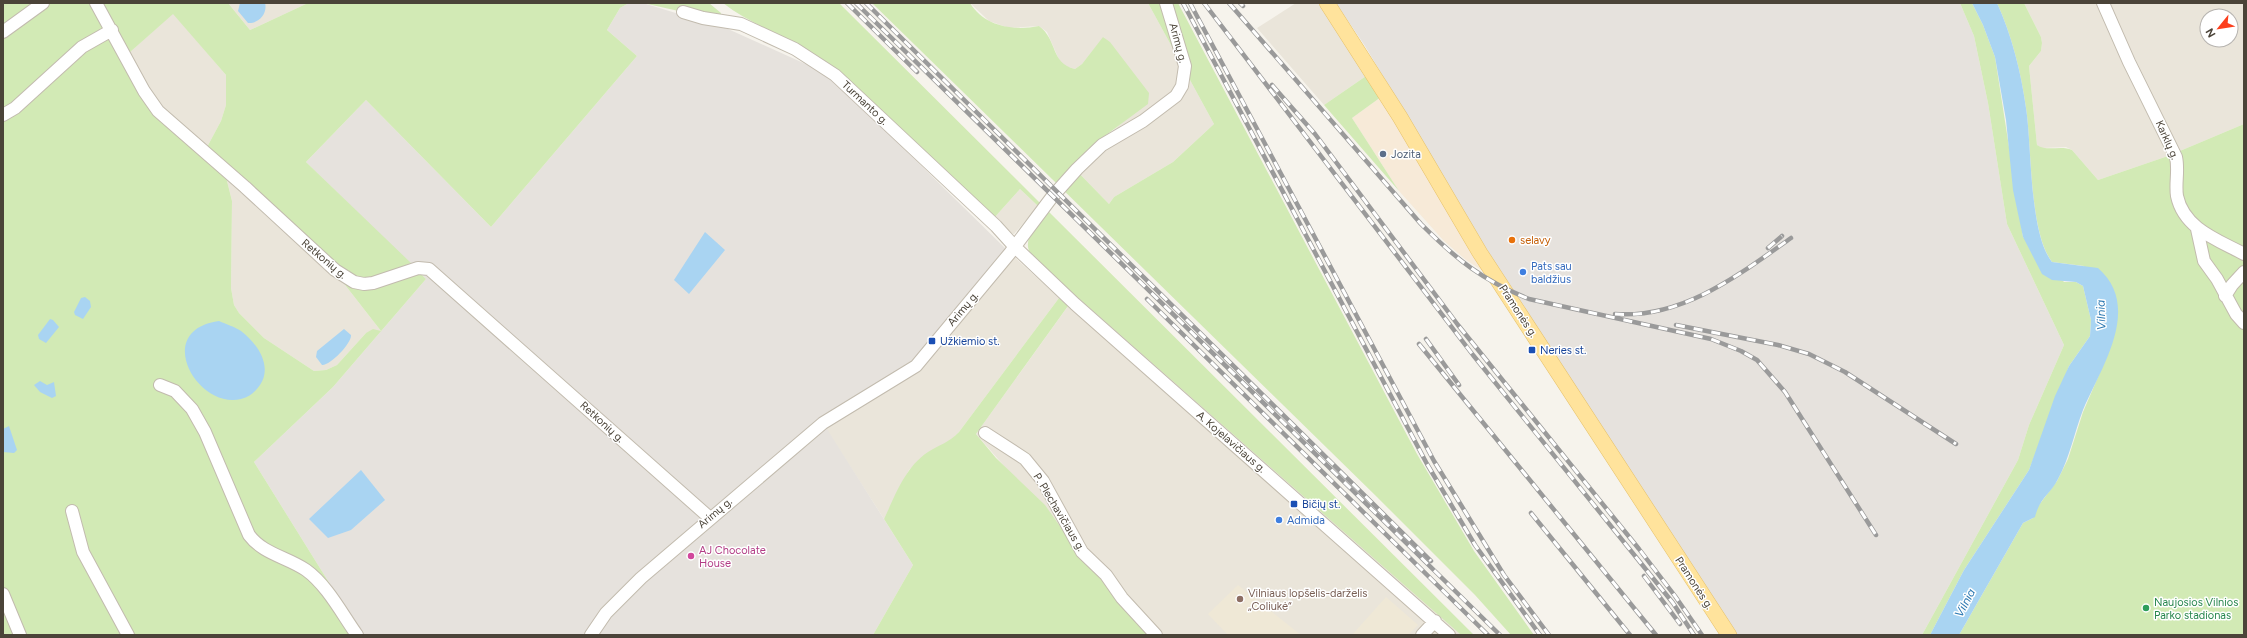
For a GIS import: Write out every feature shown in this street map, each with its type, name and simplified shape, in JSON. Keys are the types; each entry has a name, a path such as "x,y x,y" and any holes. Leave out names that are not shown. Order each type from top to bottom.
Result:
{"main road":[{"name":"Pramonės g.","path":"1327,3 1400,117 1480,253 1728,635"}],"street":[{"path":"3,32 43,3"},
{"name":"Retkonių g.","path":"96,3 144,91 158,111 245,187 335,270 354,282 364,284 373,283 418,268 429,269 710,518"},
{"name":"Arimų g.","path":"591,635 621,596 710,518 823,423 916,366 1015,247 1057,191 1102,145 1143,121 1176,96 1183,81 1185,66 1166,3"},
{"name":"Karklų g.","path":"2104,3 2128,62 2176,157 2178,166 2177,195 2182,213 2197,229 2244,254"},
{"name":"Turmanto g.","path":"683,12 703,18 741,24 795,50 835,75 996,226 1015,247"},
{"path":"3,115 15,108 82,47 112,30"},
{"path":"2197,229 2204,262 2217,279 2225,296 2244,323"},
{"name":"A. Kojelavičiaus g.","path":"1015,247 1075,304 1449,635"},
{"path":"2225,296 2232,285 2244,272"},
{"path":"160,385 175,391 192,409 205,432 248,535 264,550 306,570 320,583 357,635"},
{"name":"P. Plechavičiaus g.","path":"985,433 1025,459 1043,481 1082,552 1106,575 1122,598 1156,635"},
{"path":"72,511 83,552 128,635"},
{"path":"3,594 20,635"},
{"path":"1422,635 1434,621"}],"shaded area":[{"path":"228,3 308,3 250,30"},
{"path":"629,3 643,3 728,29 810,66 835,81 1006,249 913,360 820,418 913,565 873,635 352,635 351,618 254,462 333,387 426,279 306,162 366,100 491,227 637,56 607,30 620,8"},
{"path":"970,3 1148,3 1214,124 1173,162 1114,197 1109,204 1072,166 1124,121 1104,37 1082,64 1075,69 1064,66 1060,62 1047,32 1039,26 1009,28 989,21"},
{"path":"1296,3 1319,3 1369,74 1324,105 1257,28"},
{"path":"1336,3 1960,3 1974,36 1988,103 2007,224 2064,345 2029,425 2018,460 1922,635 1735,635 1513,293 1365,46"},
{"path":"2024,3 2244,3 2244,124 2168,156 2098,180 2072,150 2066,147 2041,148 2037,145 2029,66 2041,51 2041,37"},
{"path":"173,13 226,75 226,105 221,121 206,149 159,105 129,53"},
{"path":"1381,97 1486,273 1466,260 1444,241 1399,191 1352,118"},
{"path":"226,177 342,281 381,331 366,333 337,365 326,370 314,371 264,338 239,313 234,305 231,288 232,201"},
{"path":"1020,189 1038,206 1014,234 1009,233 994,218"},
{"path":"1010,253 1059,298 959,432 949,442 929,452 909,470 884,519 819,418 913,360"},
{"path":"1076,295 1298,489 1461,635 1153,635 976,434"},
{"name":"Vilniaus lopšelis-darželis „Coliukė“","path":"1238,585 1301,635 1228,635 1208,614"},
{"name":"Vilniaus lopšelis-darželis „Coliukė“","path":"1386,597 1418,625 1408,635 1352,635"}],"green space":[{"path":"3,3 90,3 159,119 226,177 232,201 231,288 234,305 239,313 264,338 314,371 326,370 337,365 366,333 373,329 381,331 342,281 421,274 426,279 333,387 254,462 351,618 352,635 3,635"},
{"path":"101,3 228,3 250,30 308,3 629,3 620,8 607,30 637,56 491,227 366,100 306,162 411,263 367,280 356,279 343,271 206,149 221,121 226,105 226,75 173,14 129,53"},
{"path":"643,3 709,3 721,13 721,15 683,12"},
{"path":"723,3 839,3 1040,203 1038,206 1020,189 994,218 809,52 744,17"},
{"path":"872,3 970,3 976,11 984,17 1001,25 1020,28 1039,26 1049,38 1062,62 1075,69 1082,64 1103,37 1110,42 1149,93 1148,104 1102,138 1072,166 1109,204 1114,197 1173,162 1214,124 1148,3 1178,3 1417,454 1474,551 1534,635 1511,635 1475,595 1377,497"},
{"path":"1960,3 1972,3 1983,25 1995,57 2023,237 2064,282 2076,282 2083,286 2091,320 2090,336 2069,366 2029,470 1964,570 1930,635 1922,635 2018,460 2029,425 2064,345 2007,224 1988,103 1974,36"},
{"path":"1997,3 2024,3 2041,37 2041,51 2029,66 2037,145 2045,148 2063,148 2072,150 2098,180 2168,156 2244,124 2244,635 1959,635 2023,523 2033,518 2036,509 2057,481 2068,459 2083,412 2107,356 2084,266 2052,262 2045,248 2039,230 2035,210 2026,108 2015,54"},
{"path":"1369,74 1381,97 1352,118 1399,191 1324,105"},
{"path":"1047,210 1474,635 1461,635 1033,258 1029,251 1029,239 1034,227"},
{"path":"1059,298 1068,306 976,434 996,458 1045,505 1083,559 1096,569 1153,635 873,635 913,565 884,519 902,482 920,458 948,441 959,432"}],"water":[{"path":"240,3 265,3 266,7 264,14 259,20 248,23 238,11"},
{"name":"Vilnia","path":"1972,3 1997,3 2011,41 2019,68 2024,95 2035,211 2039,231 2045,249 2052,262 2098,268 2111,284 2117,301 2118,319 2108,357 2083,410 2066,462 2055,484 2042,500 2035,517 2023,523 1959,635 1930,635 1964,570 2029,470 2055,396 2069,366 2090,336 2091,320 2083,286 2076,282 2052,280 2042,274 2023,237 2013,190 2006,120 1995,57 1983,25"},
{"path":"705,232 725,250 689,294 674,280"},
{"path":"85,297 90,301 91,307 83,319 75,315 74,312 81,298"},
{"path":"50,319 53,320 59,327 46,343 39,339 38,335"},
{"path":"219,321 241,331 247,336 257,348 264,363 264,378 260,385 252,394 241,399 225,399 210,393 197,382 188,368 185,353 188,339 199,327"},
{"path":"344,329 351,335 348,343 335,358 322,365 316,357 317,351"},
{"path":"40,381 47,385 54,382 56,396 52,398 40,392 34,385"},
{"path":"9,426 17,450 14,453 3,452 3,429"},
{"path":"361,470 385,500 351,530 328,538 309,519"}],"railway":[{"path":"847,3 917,72"},
{"path":"856,3 1500,635"},
{"path":"866,3 1431,561"},
{"path":"1183,3 1427,464 1475,545 1540,635"},
{"path":"1190,3 1434,461 1504,575 1549,635"},
{"path":"1204,3 1473,355 1673,603 1694,635"},
{"path":"1229,3 1421,224 1446,248 1471,268 1497,284 1529,299 1711,339 1741,351 1757,360 1785,392 1876,535"},
{"path":"1240,3 1243,6"},
{"path":"1272,85 1315,134 1458,325 1639,549 1675,596 1702,635"},
{"path":"1768,248 1782,236"},
{"path":"1615,314 1640,314 1687,302 1731,279 1791,238"},
{"path":"1147,299 1488,635"},
{"path":"1676,325 1778,345 1809,354 1845,372 1956,444"},
{"path":"1426,339 1459,385"},
{"path":"1419,344 1656,635"},
{"path":"1531,513 1630,635"},
{"path":"1644,576 1680,624"}],"place":[{"name":"Jozita","path":"1383,154"},
{"name":"selavy","path":"1512,240"},
{"name":"Pats sau baldžius","path":"1523,272"},
{"name":"Užkiemio st.","path":"932,341"},
{"name":"Neries st.","path":"1532,350"},
{"name":"Bičių st.","path":"1294,504"},
{"name":"Admida","path":"1279,520"},
{"name":"AJ Chocolate House","path":"691,556"},
{"name":"Vilniaus lopšelis-darželis „Coliukė“","path":"1240,599"},
{"name":"Naujosios Vilnios Parko stadionas","path":"2146,608"}]}
